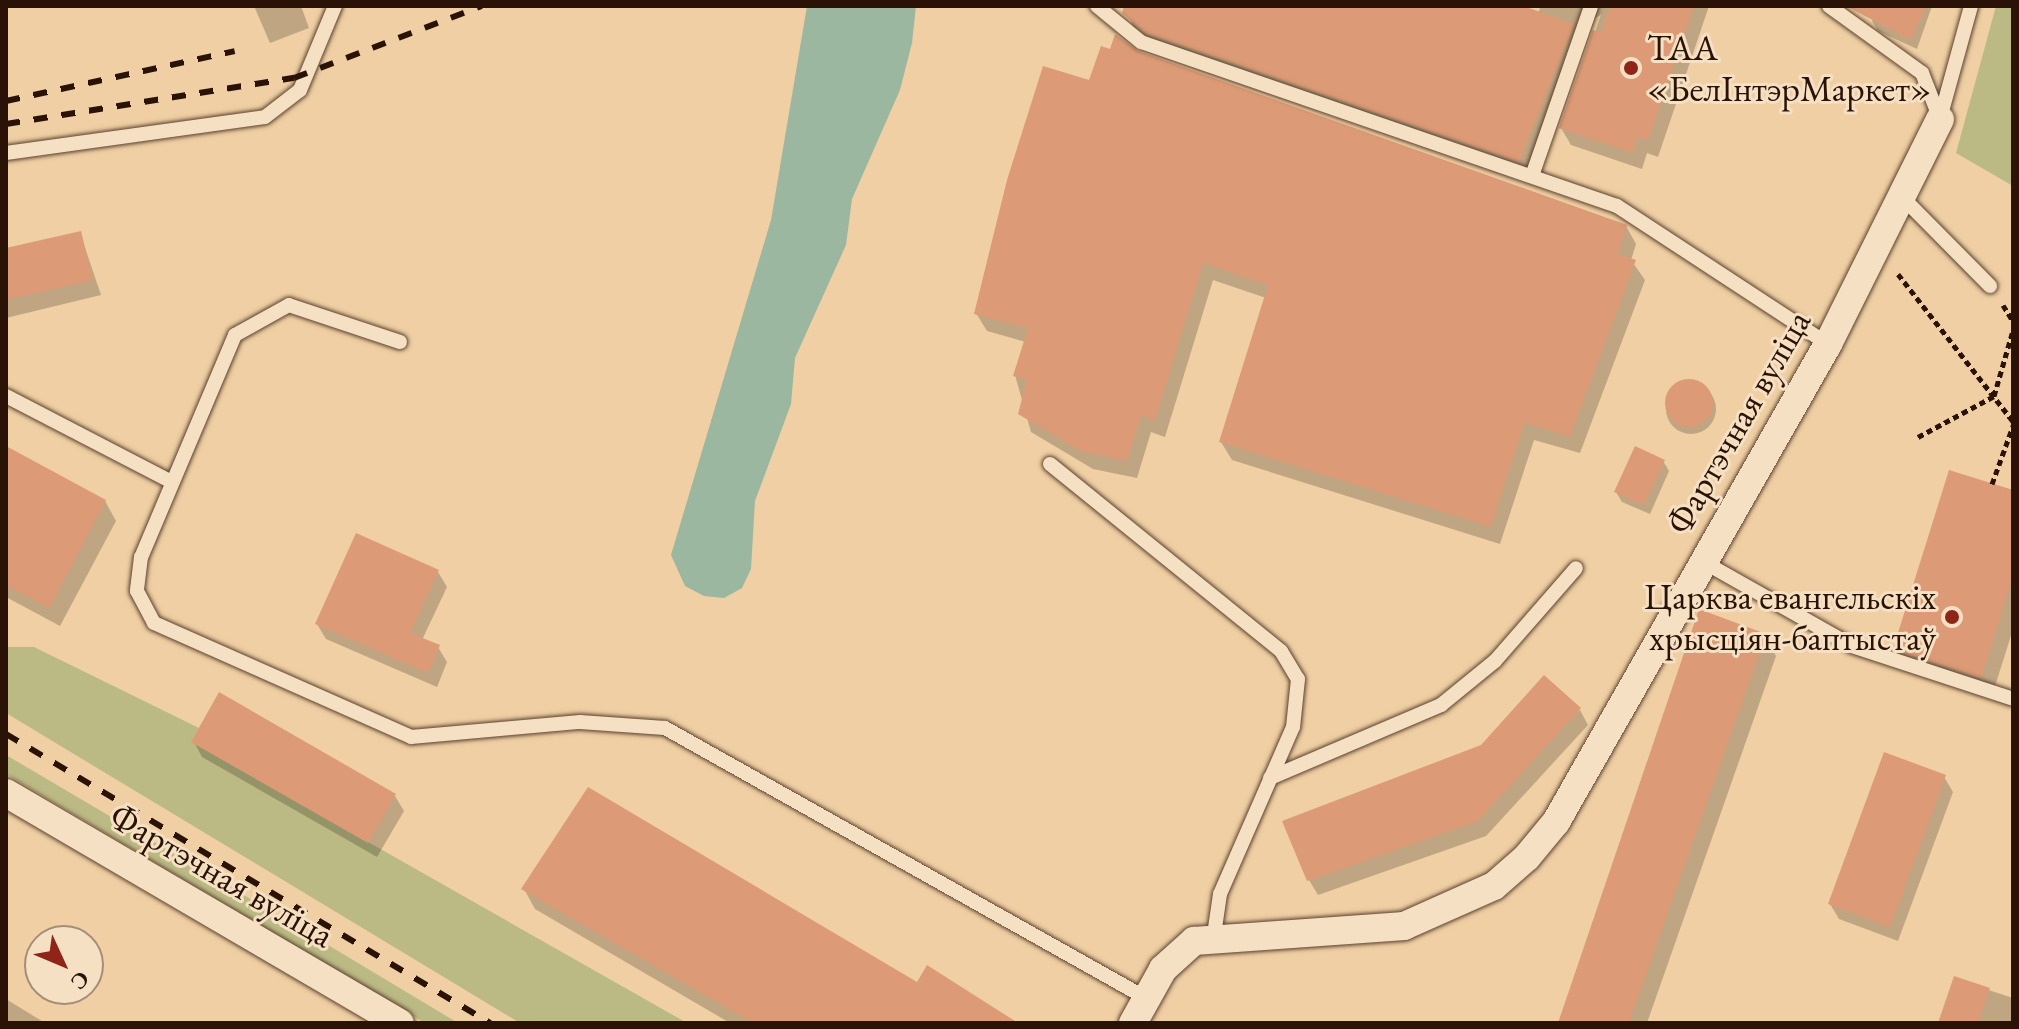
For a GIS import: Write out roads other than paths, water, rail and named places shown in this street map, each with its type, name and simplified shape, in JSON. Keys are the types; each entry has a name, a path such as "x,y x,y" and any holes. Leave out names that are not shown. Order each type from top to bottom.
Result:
{"street":[{"name":"Фартэчная вуліца","path":"1133,1023 1176,954 1214,935 1404,926 1494,886 1556,822 1828,344 1905,200 1940,119"},
{"name":"Фартэчная вуліца","path":"6,793 400,1023"}],"lane":[{"path":"6,153 265,117 300,90 335,6"},
{"path":"1097,6 1141,42 1533,173 1650,223 1828,344"},
{"path":"1533,173 1591,6"},
{"path":"1829,6 1922,73 1940,119"},
{"path":"1940,119 1971,6"},
{"path":"1905,200 1990,286"},
{"path":"400,342 307,307 253,319 222,356 170,481 137,574 143,608 168,634 411,737 580,722 665,728 1146,998"},
{"path":"6,396 170,481"},
{"path":"1050,464 1291,663 1299,709 1220,894 1214,935"},
{"path":"1702,561 1852,646 2013,699"},
{"path":"1270,778 1441,705 1495,661 1576,568"}],"railway":[{"path":"6,124 294,78 482,6"},
{"path":"6,101 235,51"},
{"path":"6,734 490,1023"}],"place":[{"name":"ТАА «БелІнтэрМаркет»","path":"1631,68"},
{"name":"Царква евангельскіх хрысціян-баптыстаў","path":"1952,617"}]}
